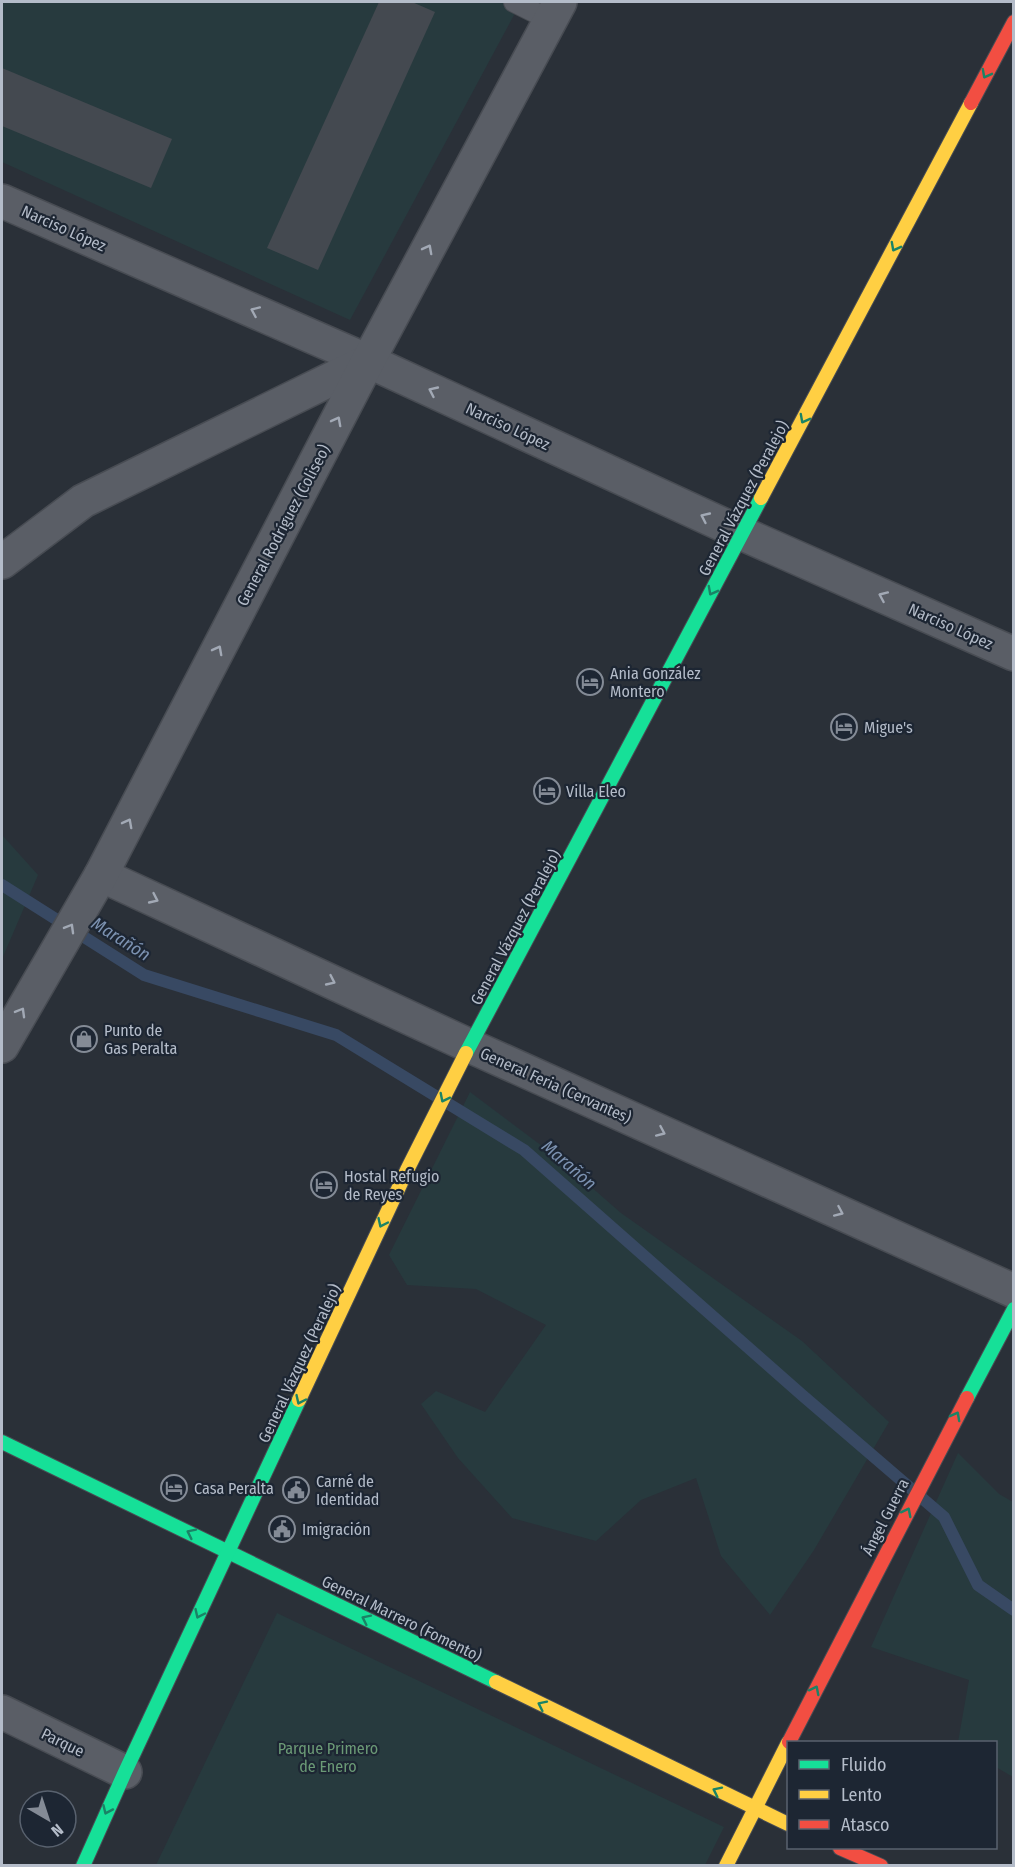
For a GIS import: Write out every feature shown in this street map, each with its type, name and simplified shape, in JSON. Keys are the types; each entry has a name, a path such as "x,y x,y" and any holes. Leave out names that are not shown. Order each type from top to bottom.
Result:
{"street":[{"name":"General Rodríguez (Coliseo)","path":"2,1046 101,875 368,361 555,10"},
{"name":"General Vázquez (Peralejo)","path":"83,1866 407,1170 470,1046 1014,22"},
{"name":"Narciso López","path":"2,201 368,361 743,534 1014,654"},
{"path":"2,562 83,501 368,361"},
{"name":"General Feria (Cervantes)","path":"101,875 470,1046 1014,1291"},
{"name":"Ángel Guerra","path":"790,1741 929,1468 1014,1308"},
{"name":"General Marrero (Fomento)","path":"2,1442 787,1823"},
{"name":"Parque","path":"2,1712 125,1772"},
{"name":"Ángel Guerra","path":"726,1866 787,1747"},
{"path":"842,1849 881,1866"}],"lane":[{"path":"514,2 555,10"}],"green space":[{"path":"2,2 521,2 350,320 2,162"},
{"path":"2,835 38,875 2,959"},
{"path":"470,1092 558,1158 621,1213 802,1341 889,1422 814,1550 770,1615 721,1556 696,1478 641,1500 596,1541 512,1518 458,1458 421,1404 436,1391 485,1412 546,1325 476,1289 407,1285 389,1255"},
{"path":"958,1453 999,1494 1013,1502 1013,1777 997,1768 997,1741 958,1741 969,1680 871,1647"},
{"name":"Parque Primero de Enero","path":"277,1613 724,1827 705,1865 156,1865"}],"building":[{"path":"379,2 412,2 435,12 318,270 267,248"},
{"path":"2,68 172,139 151,188 2,126"}],"waterway":[{"name":"Marañón","path":"2,885 144,975 336,1035 524,1150 944,1517 978,1585 1014,1610"}],"traffic: fast":[{"path":"466,1053 761,498"},
{"path":"967,1398 1014,1309"},
{"path":"83,1866 299,1400"},
{"path":"2,1442 496,1682"}],"traffic: slow":[{"path":"761,498 971,103"},
{"path":"299,1400 407,1170 466,1053"},
{"path":"496,1682 787,1824"},
{"path":"726,1866 787,1745"}],"traffic: jam":[{"path":"971,103 1014,22"},
{"path":"790,1741 967,1398"},
{"path":"842,1849 881,1866"}],"place":[{"name":"Ania González Montero","path":"590,682"},
{"name":"Migue's","path":"844,727"},
{"name":"Villa Eleo","path":"547,791"},
{"name":"Punto de Gas Peralta","path":"84,1039"},
{"name":"Hostal Refugio de Reyes","path":"324,1185"},
{"name":"Casa Peralta","path":"174,1488"},
{"name":"Carné de Identidad","path":"296,1490"},
{"name":"Imigración","path":"282,1529"}]}
